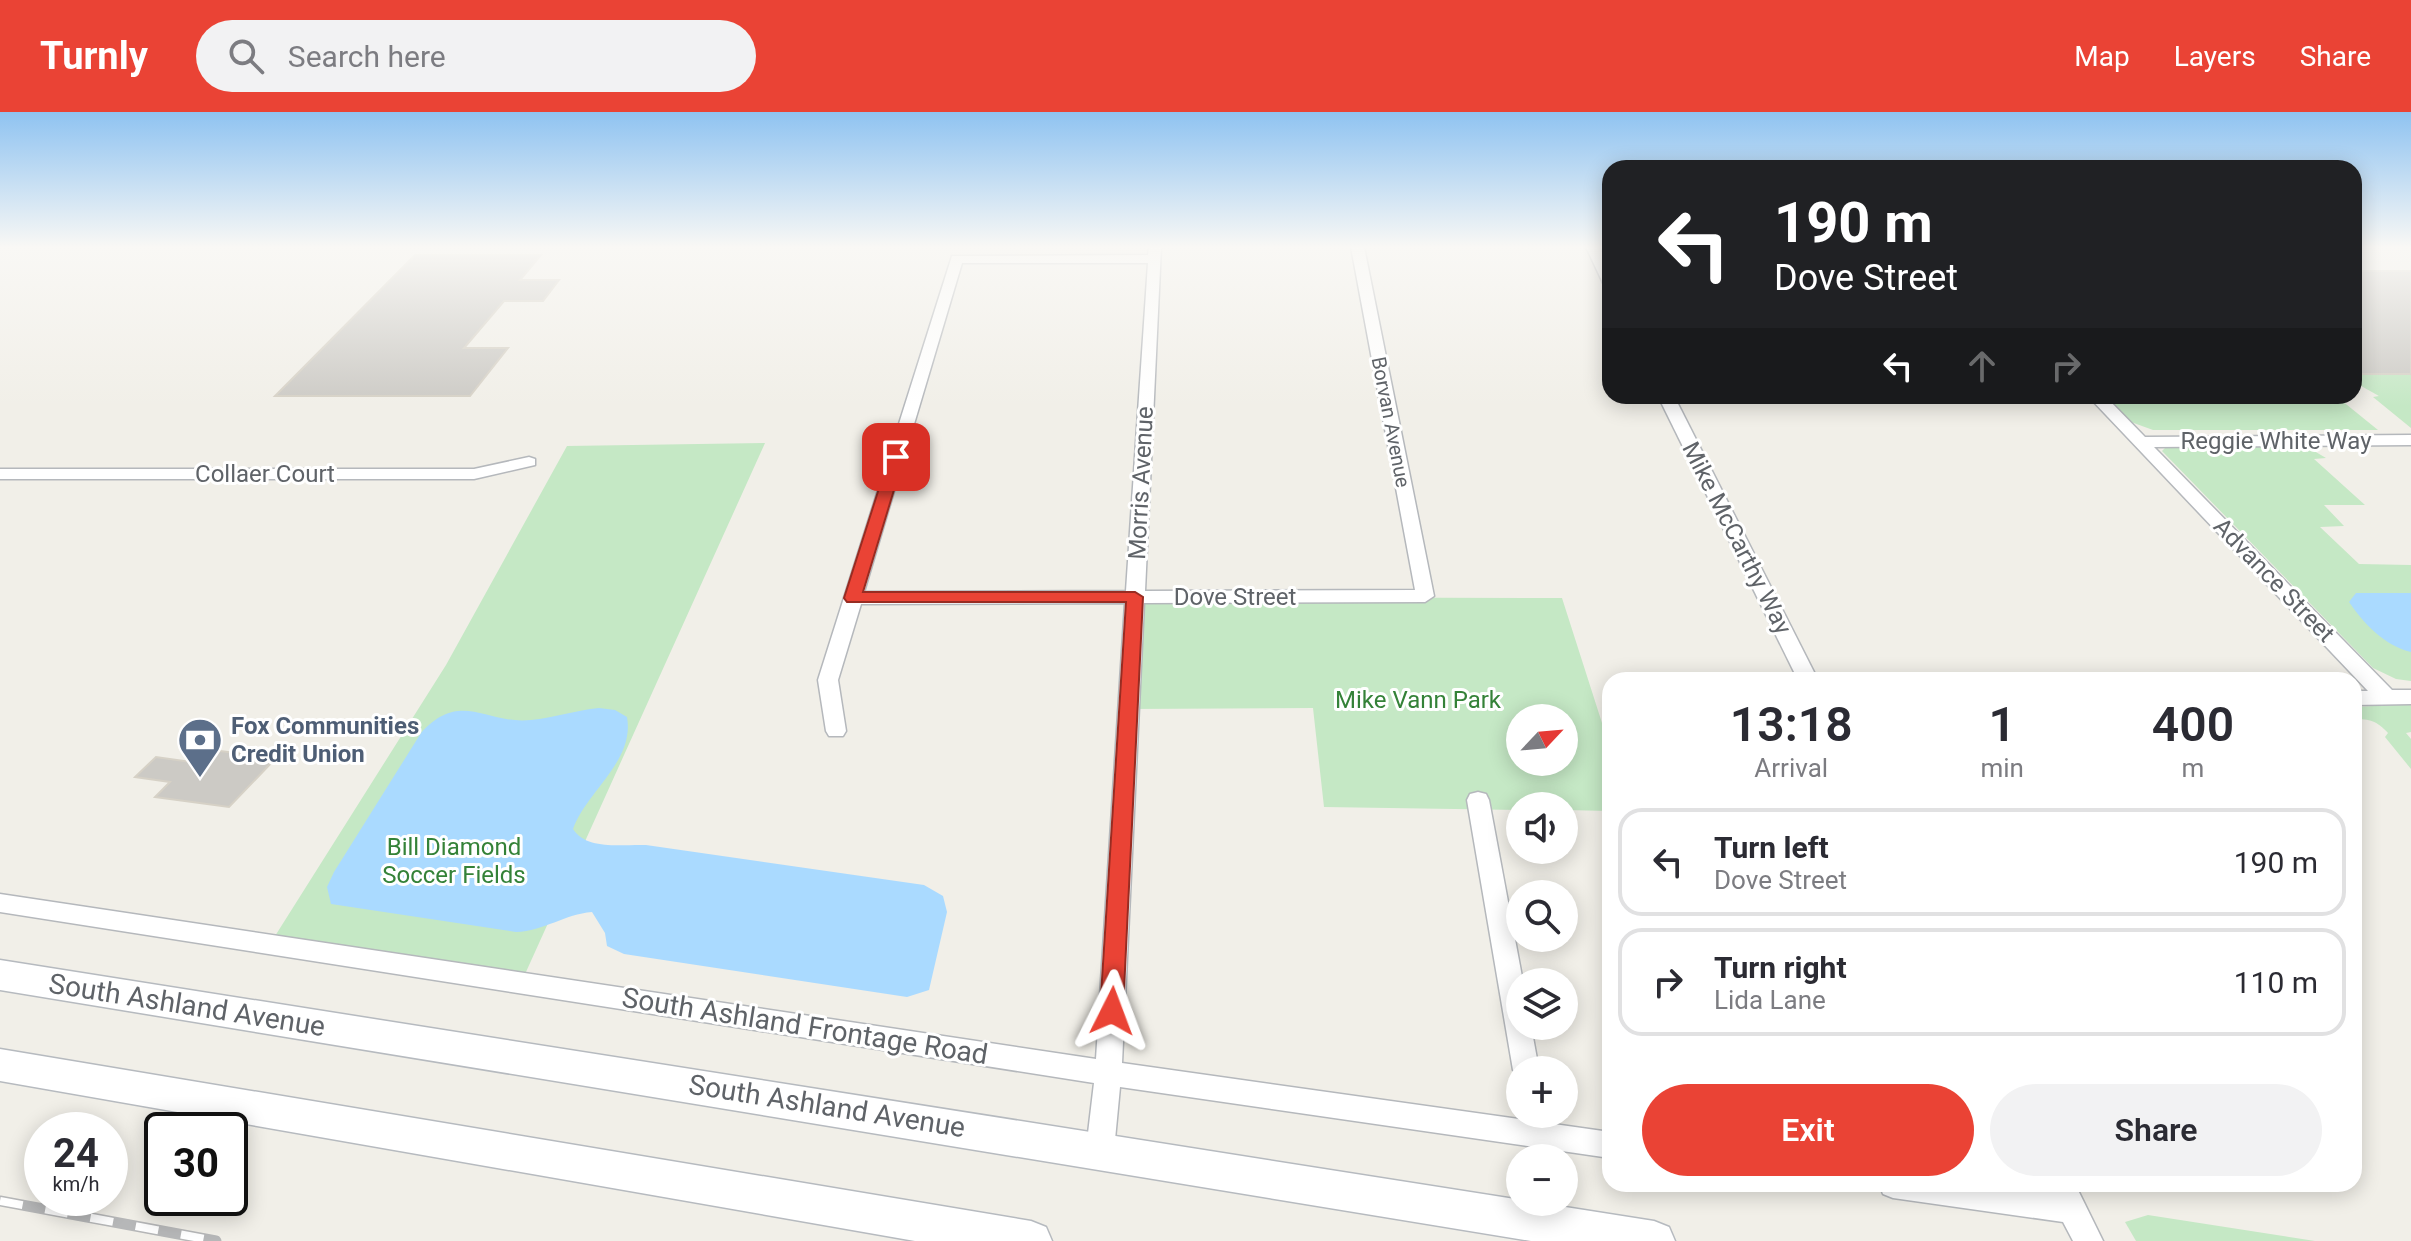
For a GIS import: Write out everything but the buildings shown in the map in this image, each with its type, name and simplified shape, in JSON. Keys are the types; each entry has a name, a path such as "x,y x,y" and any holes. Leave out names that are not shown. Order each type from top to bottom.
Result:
{"main road":[{"name":"South Ashland Avenue","path":"0,975 1654,1241"},
{"path":"0,1065 1031,1241"}],"street":[{"path":"836,731 828,680 945,300"},
{"name":"Morris Avenue","path":"1100,1150 1108,1073 1152,300"},
{"name":"Borvan Avenue","path":"1367,300 1425,596"},
{"name":"Mike McCarthy Way","path":"1670,404 1804,672"},
{"name":"Advance Street","path":"2104,404 2386,697"},
{"name":"Reggie White Way","path":"2141,442 2411,440"},
{"name":"Collaer Court","path":"0,474 474,474 529,462"},
{"name":"Dove Street","path":"853,598 1425,596"},
{"path":"2362,698 2411,697"},
{"path":"1478,800 1524,1056"},
{"name":"South Ashland Frontage Road","path":"0,903 1108,1073 1506,1120"},
{"name":"South Ashland Frontage Road","path":"1550,1128 1602,1143"},
{"path":"2008,1192 2066,1196 2088,1241"}],"green space":[{"path":"2362,374 2411,374 2411,428 2373,397 2379,396 2362,386"},
{"path":"2114,404 2346,404 2378,430 2153,430 2131,422"},
{"name":"Bill Diamond Soccer Fields","path":"765,443 521,983 270,944 446,665 567,446"},
{"path":"2304,445 2326,458 2314,459 2365,505 2324,505 2344,526 2320,527 2359,564 2411,565 2411,681 2396,679 2373,668 2162,451 2166,447"},
{"name":"Mike Vann Park","path":"1135,597 1562,598 1602,723 1602,811 1578,810 1578,792 1506,792 1506,810 1324,807 1313,708 1128,709"},
{"path":"2411,704 2411,732 2406,733 2411,739 2411,769 2385,737 2388,733 2373,722 2362,720 2362,707"},
{"path":"2148,1215 2315,1241 2136,1241 2125,1222"}],"water":[{"path":"2356,593 2411,593 2411,652 2392,645 2368,626 2349,602"},
{"path":"599,708 615,710 627,717 628,733 617,762 579,815 573,829 579,836 596,843 646,845 924,885 943,896 947,912 929,990 907,997 624,954 607,946 605,933 592,912 516,932 331,904 327,887 334,872 421,733 435,720 462,711 531,720"}],"railway":[{"path":"0,1201 216,1241"}],"place":[{"name":"Fox Communities Credit Union","path":"200,779"}],"route":[{"path":"896,457 853,598 1135,597 1112,1011"}]}
